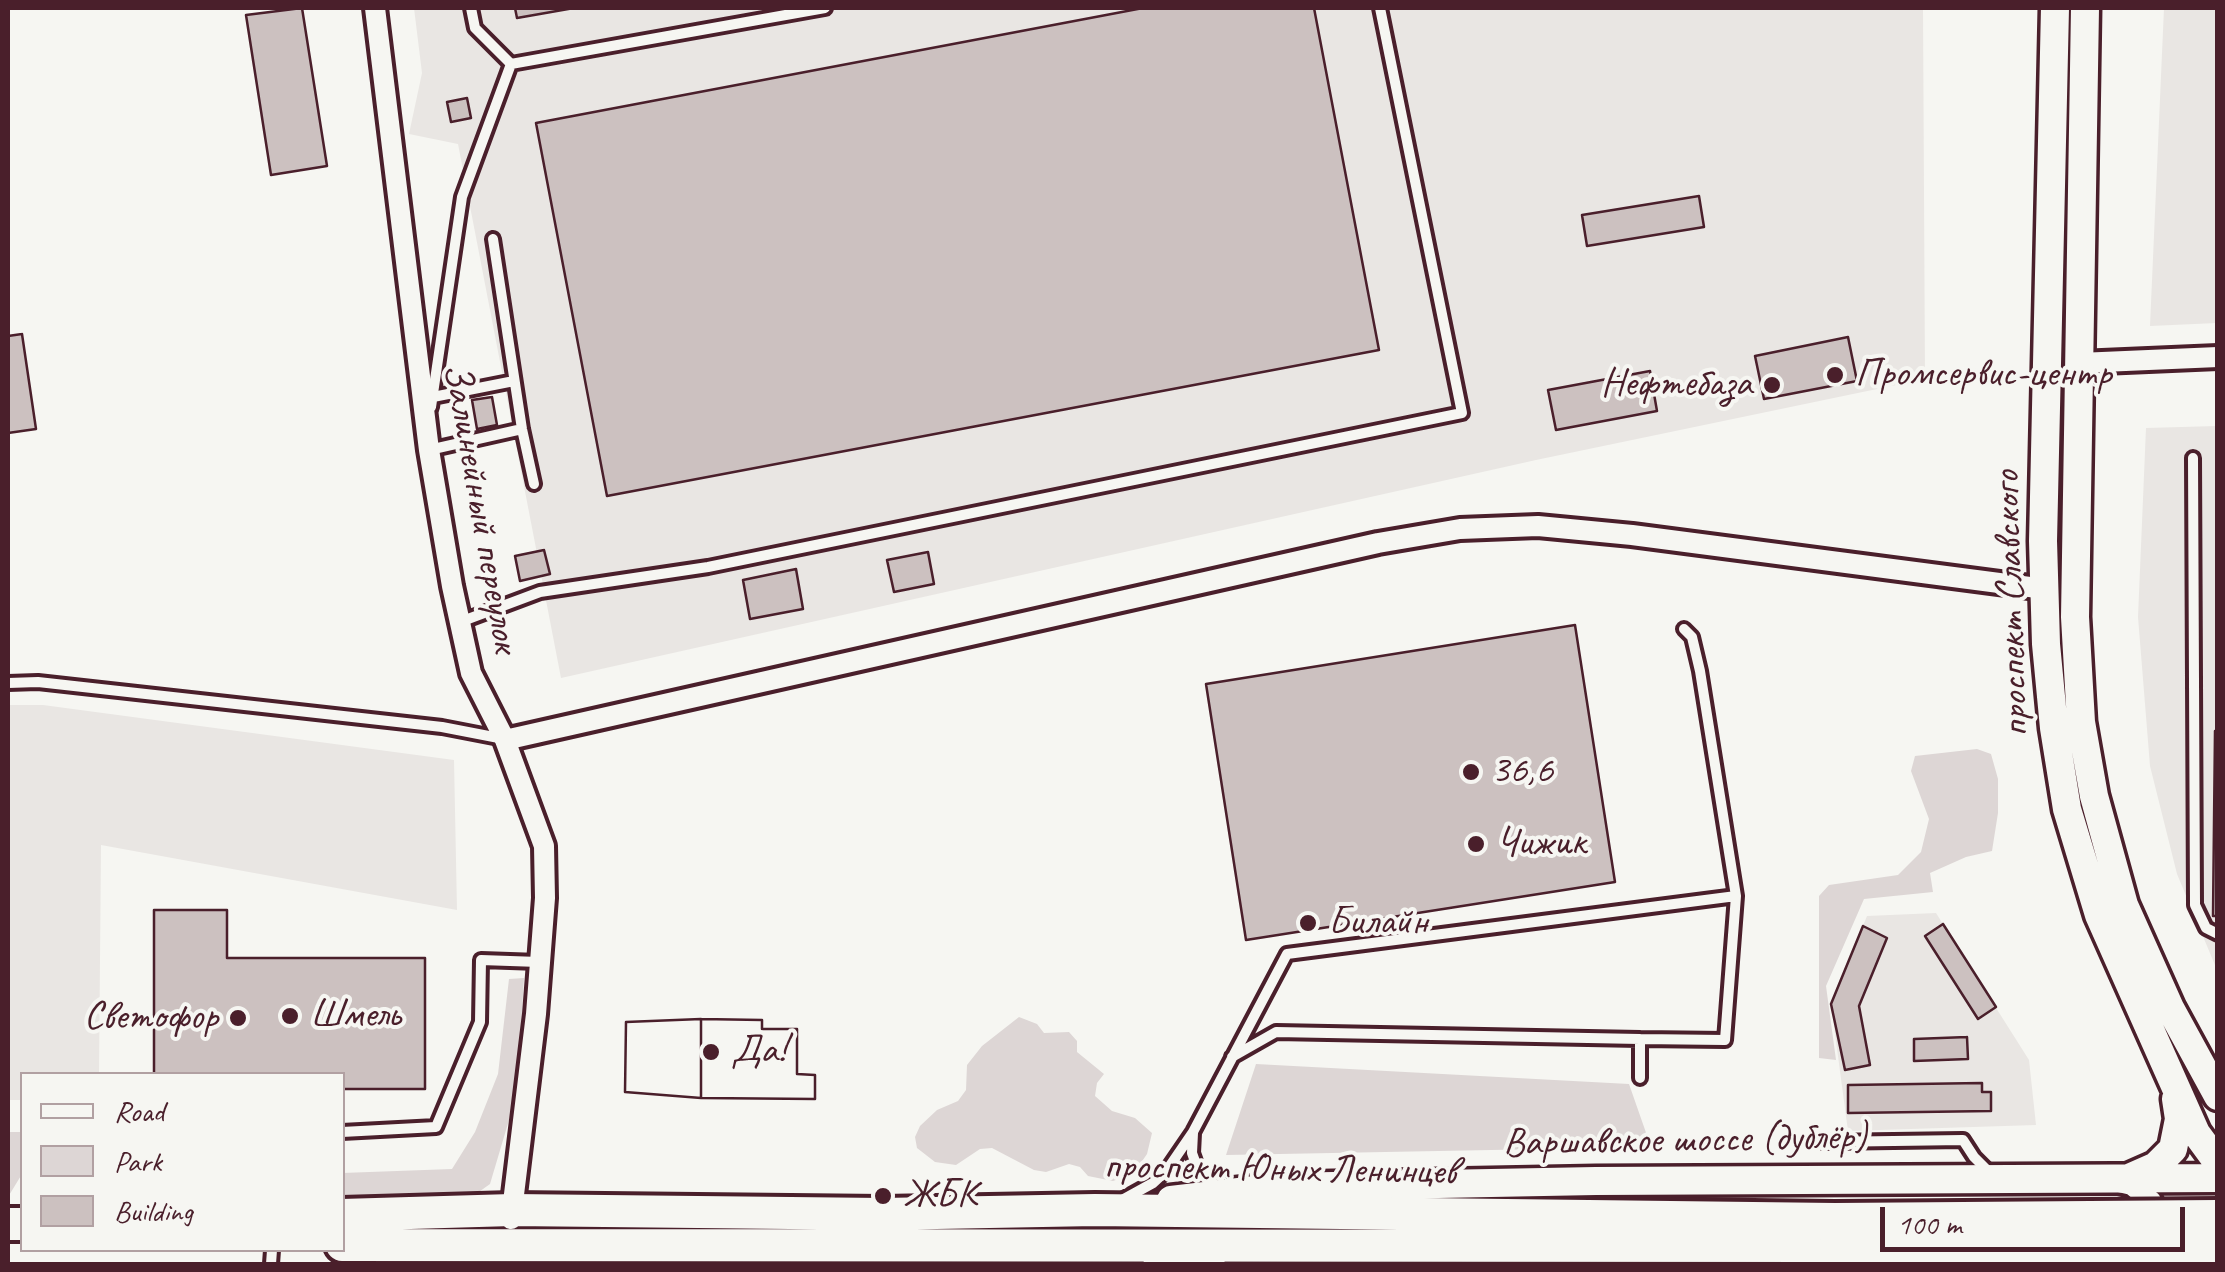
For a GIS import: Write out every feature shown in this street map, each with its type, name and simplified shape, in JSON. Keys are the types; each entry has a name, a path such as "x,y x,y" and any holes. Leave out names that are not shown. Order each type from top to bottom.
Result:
{"main road":[{"name":"проспект Славского","path":"2054,8 2045,589 2054,728 2075,840 2099,915 2196,1133 2218,1164"},
{"name":"проспект Славского","path":"2085,8 2074,616 2081,722 2094,796 2124,905 2170,1008 2218,1096"},
{"path":"2117,1178 2156,1166 2173,1149 2179,1118 2172,1078"},
{"name":"Варшавское шоссе (дублёр)","path":"1095,1210 1282,1188 1596,1181 2218,1178"},
{"name":"проспект Юных Ленинцев","path":"345,1215 512,1210 883,1214 1095,1210 2218,1246"},
{"name":"проспект Юных Ленинцев","path":"345,1245 1091,1247 1835,1233 2218,1216"},
{"path":"1091,1247 1211,1264"}],"street":[{"name":"Залинейный переулок","path":"374,8 428,440 460,622 471,673 505,740 544,846 546,898 540,962 506,1246"},
{"path":"2079,362 2218,357"},
{"path":"505,740 1378,543 1460,529 1538,526 1614,533 2045,589"},
{"path":"2117,1178 2151,1201 2158,1219 2157,1240 2149,1258 2141,1264"}],"lane":[{"path":"472,8 475,28 511,64"},
{"path":"511,64 825,8"},
{"path":"460,622 540,592 708,566 1462,413 1380,8"},
{"path":"511,64 462,198 428,440 522,429"},
{"path":"493,239 534,484"},
{"path":"433,397 514,381"},
{"path":"2193,458 2195,905 2206,928 2218,934"},
{"path":"1232,1056 1276,1032 1725,1040 1736,896 1700,672 1692,637 1684,629"},
{"path":"8,683 38,682 442,727 505,740"},
{"path":"1095,1210 1130,1196 1167,1170 1193,1132 1287,954 1736,896"},
{"path":"345,1132 436,1127 480,1022 481,960 540,962"},
{"path":"1640,1039 1640,1078"},
{"path":"1193,1132 1192,1153 1197,1167 1209,1181 1238,1192"},
{"path":"1824,1142 1963,1140 1996,1179"}],"shaded area":[{"path":"414,8 1923,8 1925,379 1536,460 561,678 458,144 409,134 422,73"},
{"path":"2164,8 2217,8 2217,323 2150,326"},
{"path":"2217,426 2217,970 2177,874 2150,766 2138,617 2146,428"},
{"path":"8,705 43,705 454,760 457,910 101,845 99,1072 20,1072 20,1100 8,1100"},
{"path":"1936,913 2029,1060 2036,1125 1848,1131 1831,1004 1867,916"}],"green space":[{"path":"1977,749 1991,754 1998,779 1992,851 1966,857 1930,873 1933,892 1864,899 1826,986 1836,1060 1819,1058 1819,896 1829,885 1898,875 1921,852 1929,819 1911,771 1915,756"},
{"path":"524,978 517,1093 490,1184 462,1204 345,1205 345,1173 452,1169 475,1132 498,1074 509,979"},
{"path":"1019,1017 1037,1024 1044,1033 1069,1032 1077,1041 1077,1052 1104,1074 1097,1083 1095,1096 1112,1111 1135,1118 1152,1133 1147,1154 1134,1173 1113,1181 1088,1176 1080,1167 1069,1164 1046,1172 1034,1170 992,1148 980,1149 956,1165 935,1162 917,1148 915,1137 920,1126 937,1110 958,1101 966,1090 967,1065 982,1046"},
{"path":"1256,1064 1629,1084 1651,1147 1226,1155"},
{"path":"8,1132 20,1132 20,1177 8,1197"}],"building":[{"path":"302,8 327,166 271,175 246,15"},
{"path":"515,8 574,8 517,18"},
{"path":"1143,8 1314,8 1379,350 607,496 536,123"},
{"path":"467,98 471,118 451,122 447,102"},
{"path":"1699,196 1704,227 1587,246 1582,215"},
{"path":"22,334 36,429 8,433 8,336"},
{"path":"1848,337 1857,381 1764,399 1755,356"},
{"path":"1650,371 1657,411 1556,430 1548,390"},
{"path":"492,397 497,425 477,429 472,400"},
{"path":"544,550 550,574 520,581 515,556"},
{"path":"928,552 934,584 894,592 887,560"},
{"path":"796,569 803,609 750,619 743,580"},
{"path":"1575,625 1615,882 1246,940 1206,684"},
{"path":"2218,731 2218,916 2213,916"},
{"name":"Шмель","path":"154,910 227,910 227,958 425,958 425,1089 345,1089 345,1072 154,1072"},
{"path":"1943,924 1996,1007 1978,1019 1925,936"},
{"path":"1863,926 1887,938 1859,1006 1870,1065 1845,1070 1831,1004"},
{"name":"Да!","path":"701,1019 701,1098 625,1092 626,1022"},
{"path":"701,1019 762,1020 762,1029 797,1029 797,1074 815,1075 815,1099 701,1098"},
{"name":"Да!","path":"762,1020 762,1029 797,1029 797,1074 815,1075 815,1099 701,1098 625,1092 626,1022"},
{"path":"1967,1037 1968,1059 1914,1061 1914,1039"},
{"path":"1982,1083 1982,1092 1991,1092 1991,1111 1848,1113 1848,1085"}],"place":[{"name":"Промсервис-центр","path":"1835,375"},
{"name":"Нефтебаза","path":"1772,385"},
{"name":"36,6","path":"1471,772"},
{"name":"Чижик","path":"1476,844"},
{"name":"Билайн","path":"1308,923"},
{"name":"Шмель","path":"290,1016"},
{"name":"Светофор","path":"238,1018"},
{"name":"Да!","path":"711,1052"},
{"name":"ЖБК","path":"883,1196"}]}
